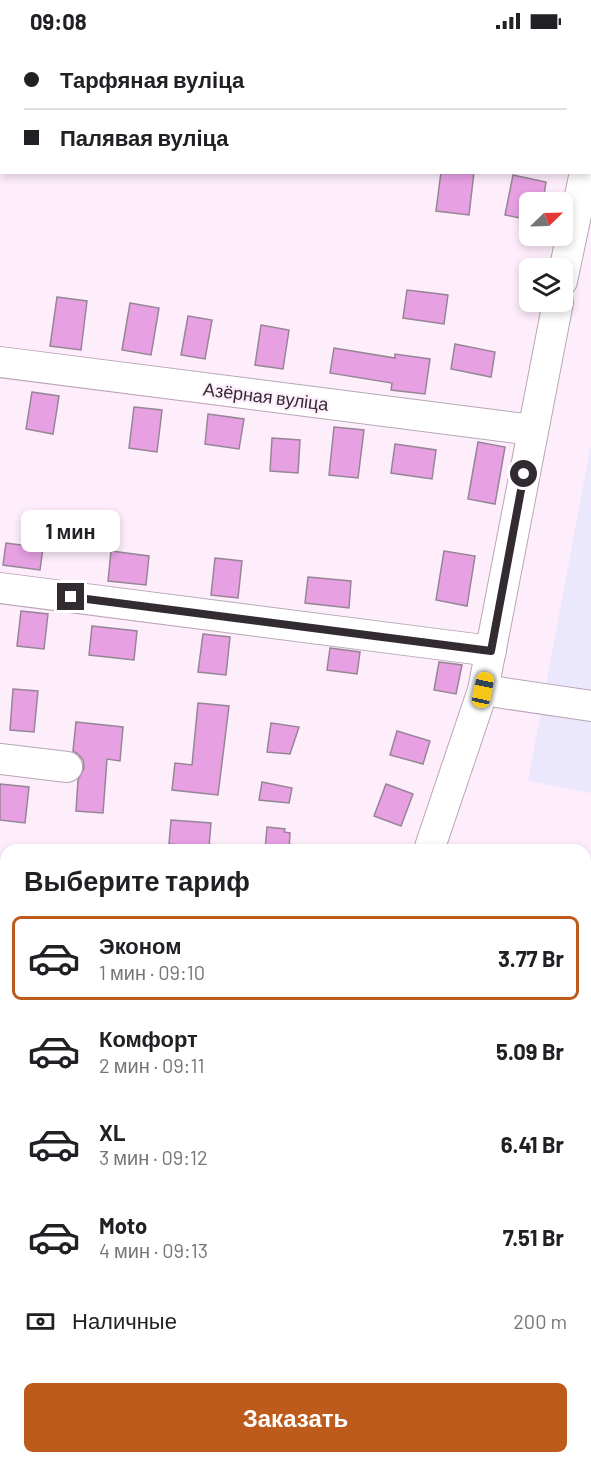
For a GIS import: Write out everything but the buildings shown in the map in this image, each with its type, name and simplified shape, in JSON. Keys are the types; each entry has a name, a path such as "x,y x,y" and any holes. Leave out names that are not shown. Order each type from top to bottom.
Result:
{"street":[{"path":"566,258 581,174"},
{"path":"431,844 483,690 556,312"},
{"name":"Азёрная вуліца","path":"0,362 532,430"},
{"path":"0,593 491,651"},
{"path":"483,690 591,706"},
{"path":"0,759 68,766"}],"shaded area":[{"path":"591,444 591,793 528,781"}],"route":[{"path":"71,597 491,651 524,474"}]}
